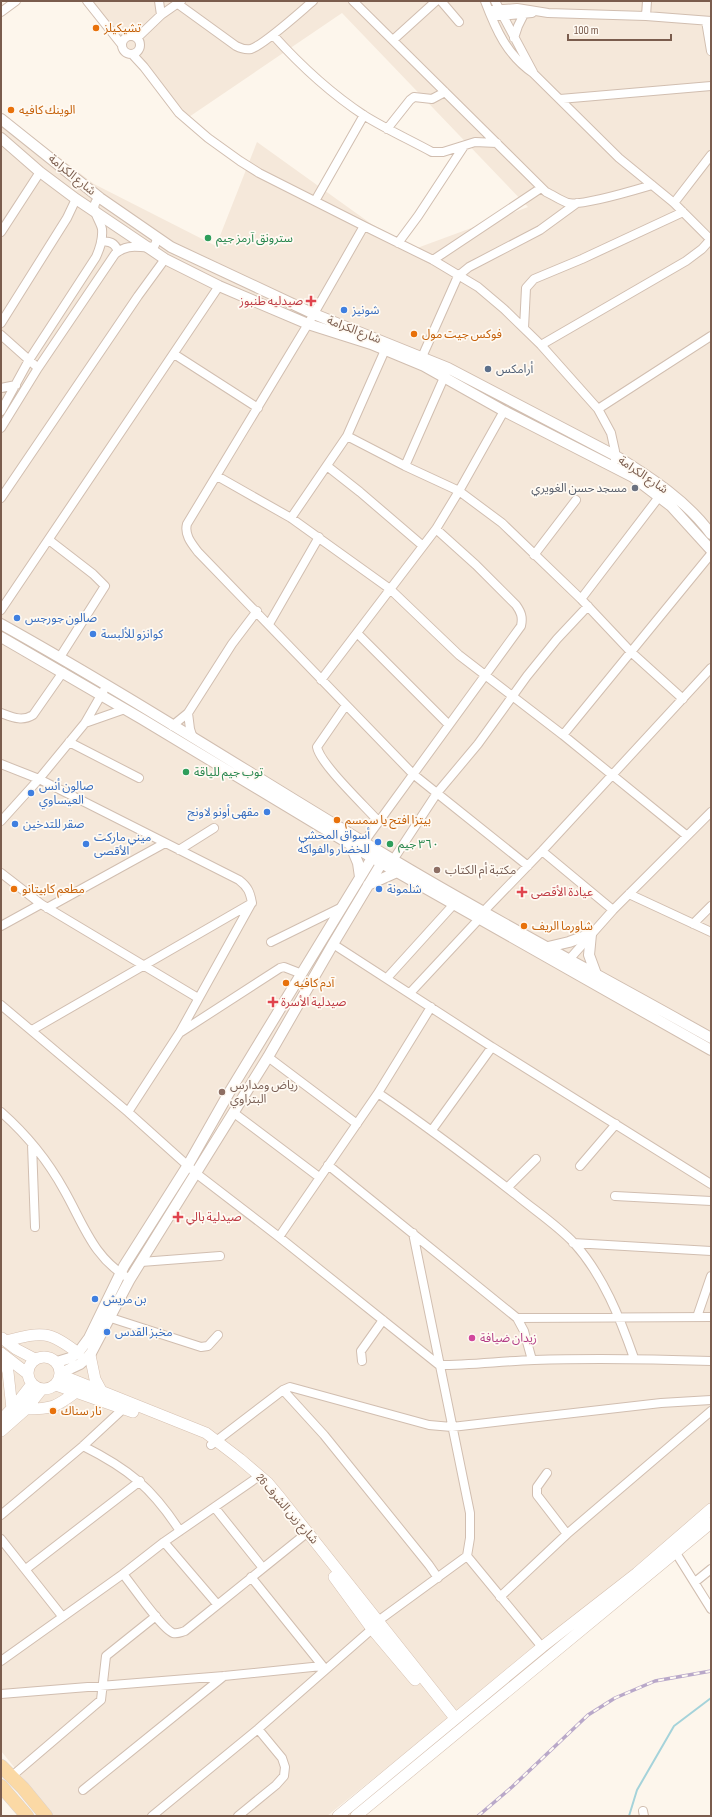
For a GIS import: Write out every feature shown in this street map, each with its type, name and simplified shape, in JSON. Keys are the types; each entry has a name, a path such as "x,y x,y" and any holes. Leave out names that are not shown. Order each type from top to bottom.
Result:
{"main road":[{"path":"4,1339 37,1334 50,1335 59,1339 78,1353"},
{"path":"4,1339 35,1359"},
{"path":"1,1431 26,1409 34,1383 28,1368 35,1359 44,1357 57,1362 61,1374 56,1385 51,1388 34,1383 2,1354"},
{"path":"2,1354 8,1372 12,1409"},
{"path":"90,1356 95,1380 102,1392"},
{"name":"شارع زين الشرف 26","path":"61,1374 102,1392 193,1427 268,1483 375,1625 453,1720"},
{"path":"1,1420 34,1383"},
{"name":"شارع زين الشرف 26","path":"56,1385 124,1408 214,1442 255,1479 306,1533"},
{"path":"26,1409 43,1409 57,1406 76,1392"},
{"path":"356,1816 577,1627 711,1509"},
{"path":"338,1816 542,1646 577,1627 676,1553 711,1523"},
{"path":"4,1769 46,1816"},
{"path":"1,1786 27,1816"}],"street":[{"path":"1,11 16,1"},
{"path":"87,1 113,34 123,42 125,52 135,53"},
{"path":"159,1 161,15"},
{"path":"137,38 161,15 180,2 241,48 251,49 273,35 314,1"},
{"path":"353,1 541,188 564,201 576,203 622,194 652,186"},
{"path":"393,40 436,1"},
{"path":"441,1 459,22"},
{"path":"485,1 498,34 520,64 533,73 619,158 674,203 711,239 702,249 686,261 541,345"},
{"path":"646,16 647,1"},
{"path":"490,14 499,8 517,4 536,12"},
{"path":"499,8 524,14 536,12 646,16 708,21 711,51"},
{"path":"499,8 514,38 528,60 533,73"},
{"path":"514,38 524,14"},
{"path":"273,35 317,80 364,115 387,129 432,152 443,152 475,142 496,143"},
{"path":"123,42 131,36 137,38 141,44 135,53"},
{"path":"135,53 144,68 179,113 191,125 240,162 433,260 478,287 504,309 541,345 598,409 611,433 615,461"},
{"path":"560,99 711,86"},
{"path":"387,129 414,97 432,99 445,92"},
{"path":"315,201 364,115"},
{"name":"شارع الكرامة","path":"1,119 100,198 171,247 314,314 422,357 504,411 615,461"},
{"path":"475,142 479,127"},
{"name":"شارع الكرامة","path":"1,138 40,172 96,214 165,259 219,286 308,324 385,350 424,366 446,373 615,461 662,493 707,534 711,550"},
{"path":"398,243 418,216 464,146"},
{"path":"674,203 711,155"},
{"path":"1,232 40,172"},
{"path":"433,260 541,188"},
{"path":"1,411 29,360 96,257 101,242 101,228 94,205 100,198"},
{"path":"1,323 67,218 76,199"},
{"path":"422,357 458,276 469,267 540,230 576,203"},
{"path":"524,328 526,288 534,279 684,212"},
{"path":"364,226 314,314 187,524 187,533 198,552 270,624 321,680 413,774 528,866"},
{"path":"1,428 38,368 112,258 118,251 130,246 154,246 157,238"},
{"path":"101,242 113,244 118,251"},
{"path":"1,498 138,296 165,259"},
{"path":"1,610 49,540 124,425 174,354 219,286"},
{"path":"1,335 38,368"},
{"path":"598,409 711,336"},
{"path":"291,518 347,436 385,350"},
{"path":"174,354 258,408"},
{"path":"405,466 446,373"},
{"path":"1,388 16,386"},
{"path":"321,680 436,529 504,411"},
{"path":"347,436 405,466 459,491 502,523 581,599 631,652 683,699"},
{"path":"327,466 423,546"},
{"path":"217,476 291,518 390,589 440,638 484,676 563,735 686,835"},
{"path":"581,599 662,493"},
{"path":"534,555 576,500"},
{"path":"364,842 521,626 522,615 516,605 482,571 436,529"},
{"path":"270,624 319,537"},
{"path":"49,540 93,574 105,586 60,657"},
{"path":"563,735 711,554"},
{"path":"61,1374 80,1364 90,1356 130,1279 197,1174 268,1057 368,885 478,744 545,653 588,606"},
{"path":"172,726 188,713 232,644 257,611"},
{"path":"1,624 107,685 364,842 374,854"},
{"path":"357,633 449,725"},
{"path":"1,636 350,844 387,860 481,916 566,962 711,1050"},
{"path":"410,993 711,668"},
{"path":"1,713 21,719 26,719 33,716 63,672"},
{"path":"1,821 39,779 85,724 107,685"},
{"path":"346,705 317,747 326,763 379,822"},
{"path":"85,724 126,710"},
{"path":"188,713 193,738"},
{"path":"69,742 139,778"},
{"path":"1,764 39,779 179,850 245,885 250,892 252,903 180,1032 128,1112"},
{"path":"566,962 686,835 711,812"},
{"path":"179,850 214,828"},
{"path":"1,926 44,906 165,843"},
{"path":"350,844 358,863 360,876"},
{"path":"542,851 614,910"},
{"path":"57,1362 70,1358 78,1353 89,1338 121,1274 188,1165 230,1091 302,974 340,908 374,854"},
{"path":"387,860 397,872 454,904 548,947 566,962 596,974 711,1038"},
{"path":"368,885 397,872"},
{"path":"1,873 44,906 198,998"},
{"path":"629,894 711,932"},
{"path":"32,1030 252,903"},
{"path":"387,978 454,904"},
{"path":"693,924 711,906"},
{"path":"271,942 340,908"},
{"path":"548,947 569,942 591,934"},
{"path":"591,934 589,955 596,974"},
{"path":"333,944 492,1047 711,1184"},
{"path":"180,1032 280,968 284,967 302,974"},
{"path":"1,1005 128,1112 197,1174 279,1237 439,1365 465,1365 532,1360 634,1358 711,1361"},
{"path":"279,1237 378,1093 431,1007"},
{"path":"432,1130 492,1047"},
{"path":"268,1057 357,1124"},
{"path":"378,1093 432,1130 507,1188 573,1243 589,1263 620,1318 634,1358"},
{"path":"1,1112 32,1143 63,1188 99,1254 111,1266 130,1279"},
{"path":"234,1113 319,1177"},
{"path":"580,1166 616,1124"},
{"path":"32,1143 35,1227"},
{"path":"507,1188 536,1159"},
{"path":"328,1165 414,1233 517,1318 524,1330 532,1360"},
{"path":"615,1196 711,1201"},
{"path":"152,1816 258,1729 323,1667 375,1625 467,1556 470,1538 470,1514 439,1365 414,1233"},
{"path":"573,1243 711,1251"},
{"path":"141,1262 220,1256"},
{"path":"697,1317 711,1276"},
{"path":"517,1318 711,1317"},
{"path":"111,1318 201,1347 208,1346 218,1335"},
{"path":"362,1361 361,1351 383,1320"},
{"path":"214,1442 287,1387 294,1387 428,1425 452,1427 661,1403 711,1400"},
{"path":"283,1390 334,1448 438,1578"},
{"path":"1,1515 83,1446 124,1408"},
{"path":"500,1597 567,1534 711,1411"},
{"path":"83,1446 140,1481 157,1499 180,1531"},
{"path":"548,1473 537,1487 537,1495 567,1534"},
{"path":"1,1661 62,1616 123,1574 164,1542 255,1479"},
{"path":"26,1569 140,1481"},
{"path":"215,1508 263,1568"},
{"path":"123,1574 156,1616 171,1632 178,1633 185,1631 306,1533"},
{"path":"1,1539 62,1616"},
{"path":"164,1542 218,1604"},
{"path":"676,1553 711,1609"},
{"path":"467,1556 542,1646"},
{"path":"695,1582 711,1569"},
{"path":"251,1577 323,1667"},
{"path":"4,1769 101,1700 106,1656 156,1616"},
{"path":"1,1694 323,1667"},
{"path":"83,1790 224,1676"},
{"path":"238,1816 276,1785 284,1776 285,1767 282,1758 258,1729"}],"shaded area":[{"path":"91,1 711,1 711,1506 327,1816 54,1816 1,1751 1,113 94,184 216,246 257,142 409,251 528,207 342,13 183,121"}],"waterway":[{"path":"629,1816 637,1790 674,1726 711,1698"}],"railway":[{"path":"478,1816 512,1787 588,1715 615,1698 655,1681 711,1671"}],"place":[{"name":"تشيكيلز","path":"96,28"},
{"name":"الوينك كافيه","path":"11,110"},
{"name":"سترونق آرمز جيم","path":"208,238"},
{"name":"صيدليه طنبوز","path":"311,301"},
{"name":"شونيز","path":"344,310"},
{"name":"فوكس جيت مول","path":"414,334"},
{"name":"أرامكس","path":"488,369"},
{"name":"مسجد حسن الغويري","path":"635,488"},
{"name":"صالون جورجس","path":"17,618"},
{"name":"كوانزو للألبسة","path":"93,634"},
{"name":"توب جيم للياقة","path":"186,772"},
{"name":"صالون أنس العيساوي","path":"31,793"},
{"name":"مقهى أونو لاونج","path":"267,812"},
{"name":"بيتزا افتح يا سمسم","path":"337,820"},
{"name":"صقر للتدخين","path":"15,824"},
{"name":"أسواق المحشي للخضار والفواكه","path":"378,842"},
{"name":"ميني ماركت الأقصى","path":"86,844"},
{"name":"٣٦٠ جيم","path":"390,844"},
{"name":"مكتبة أم الكتاب","path":"437,870"},
{"name":"مطعم كابيتانو","path":"14,889"},
{"name":"شلمونة","path":"379,889"},
{"name":"عيادة الأقصى","path":"522,892"},
{"name":"شاورما الريف","path":"524,926"},
{"name":"آدم كافيه","path":"286,983"},
{"name":"صيدلية الأسرة","path":"273,1002"},
{"name":"رياض ومدارس البتراوي","path":"222,1092"},
{"name":"صيدلية بالي","path":"178,1217"},
{"name":"بن مريش","path":"95,1299"},
{"name":"مخبز القدس","path":"107,1332"},
{"name":"زيدان ضيافة","path":"472,1338"},
{"name":"نار سناك","path":"53,1411"}]}
